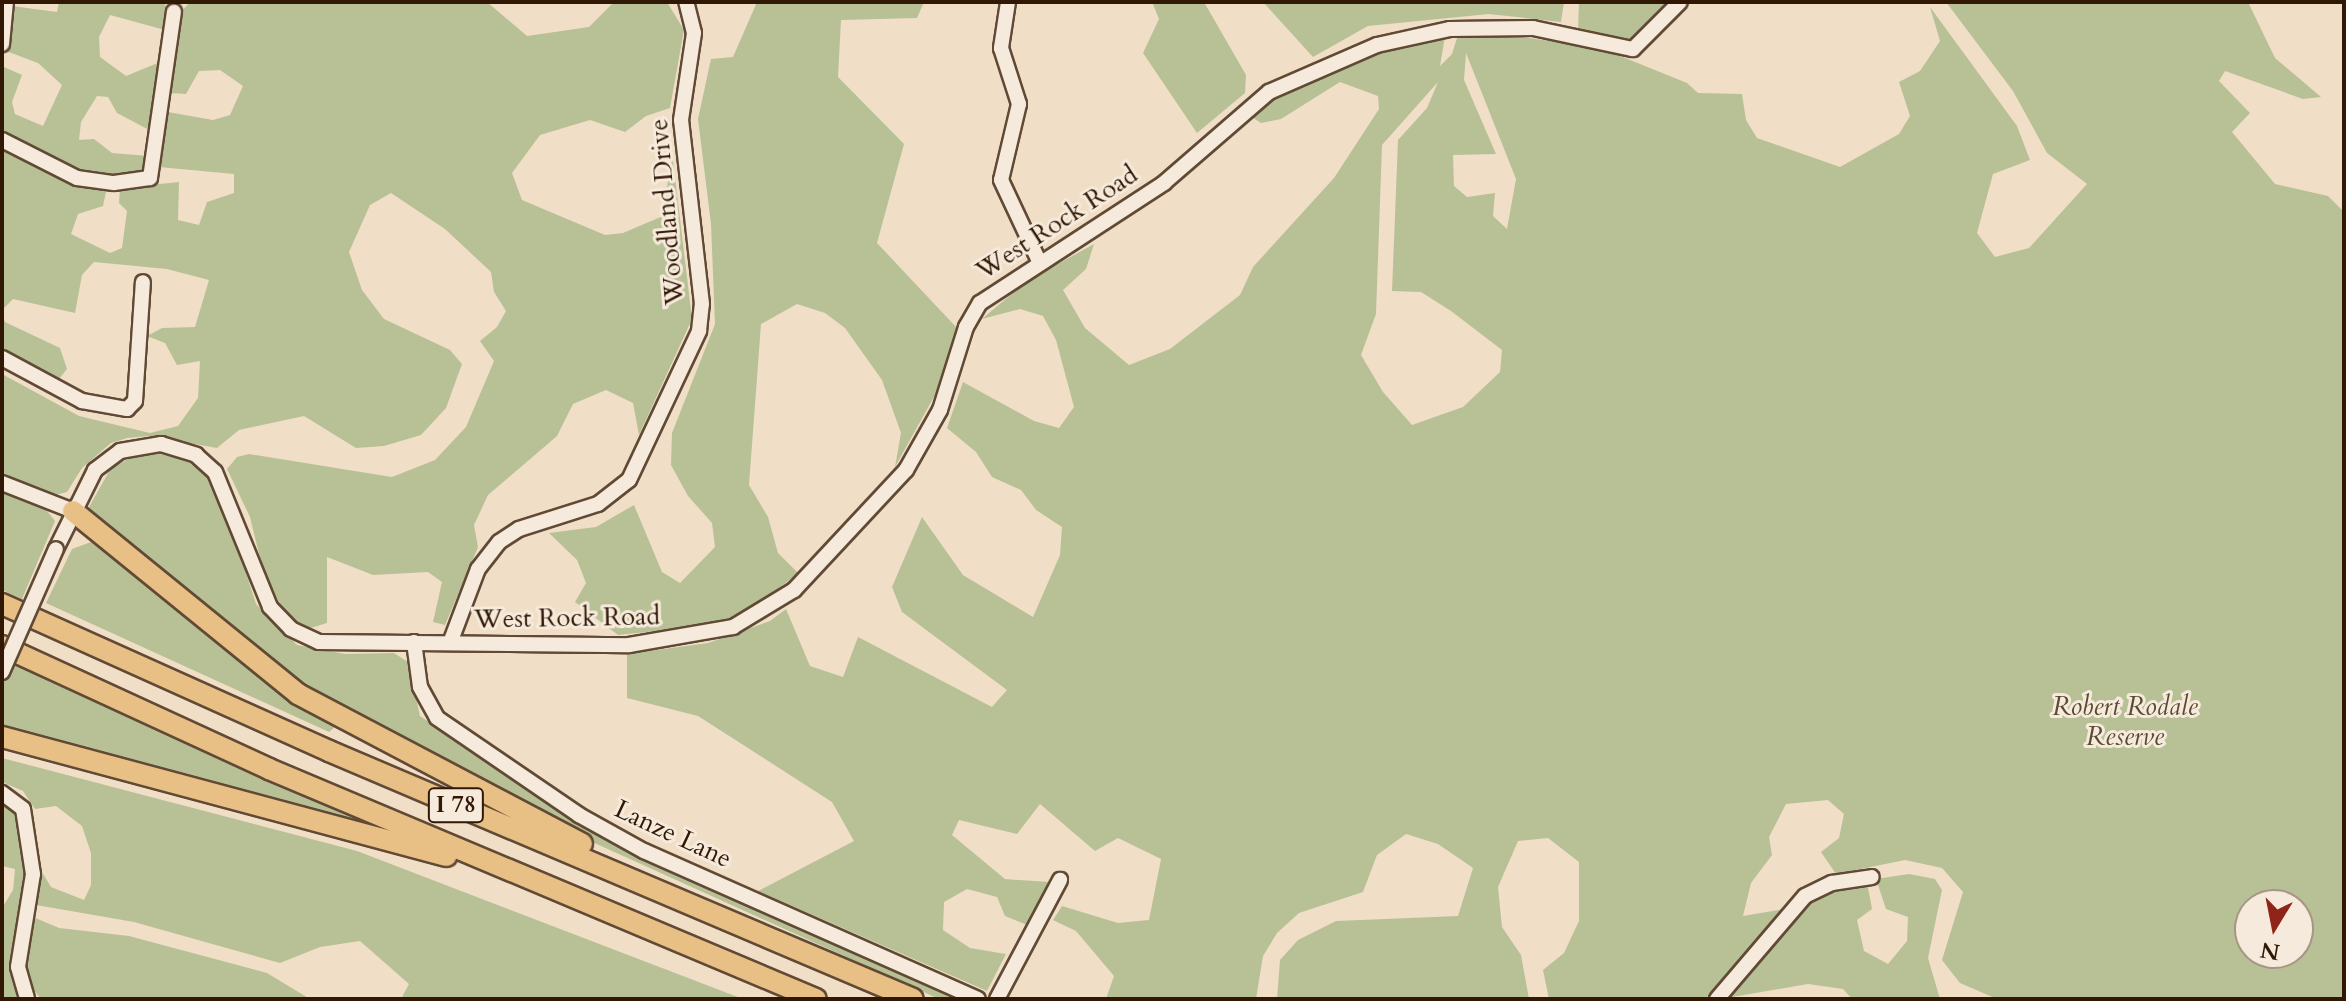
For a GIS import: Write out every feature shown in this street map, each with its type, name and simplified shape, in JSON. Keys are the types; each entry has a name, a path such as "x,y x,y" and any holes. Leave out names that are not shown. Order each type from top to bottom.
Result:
{"highway":[{"path":"73,511 269,672 345,722 523,817 914,999"},
{"name":"I 78","path":"2,604 329,751 914,999"},
{"name":"I 78","path":"2,646 269,769 816,999"},
{"path":"2,737 433,852 809,999"}],"street":[{"path":"2,44 6,2"},
{"name":"Woodland Drive","path":"450,643 478,569 499,542 519,529 598,504 629,480 699,331 702,304 681,120 694,33 686,2"},
{"path":"1008,2 1001,48 1019,104 1001,180 1039,261"},
{"name":"West Rock Road","path":"2,672 73,511 95,470 120,451 145,444 184,450 206,463 224,485 261,591 291,629 331,644 651,643 714,633 774,606 808,577 901,477 936,418 971,314 989,293 1164,183 1260,98 1339,58 1396,39 1478,27 1560,32 1633,49 1680,2"},
{"path":"2,140 77,178 114,183 150,178 174,12"},
{"path":"2,358 82,401 127,409 135,401 143,282"},
{"path":"2,483 73,511"},
{"name":"Lanze Lane","path":"414,642 420,687 437,718 579,815 644,851 978,999"},
{"path":"2,793 23,809 33,874 18,967 27,999"},
{"path":"1717,999 1805,896 1832,883 1872,877"},
{"path":"997,999 1060,880"}],"green space":[{"path":"59,2 165,2 165,30 110,15 99,37 100,57 126,76 160,62 153,132 117,113 108,97 97,96 81,122 79,140 94,139 112,153 149,156 143,172 113,177 80,171 2,132 4,67 22,75 12,102 15,114 43,126 62,85 38,63 6,51 12,6 57,12"},
{"path":"190,2 487,2 527,36 589,27 614,2 667,2 684,30 670,108 646,116 625,132 590,120 540,135 512,173 522,200 605,235 623,233 663,216 672,152 692,319 639,435 633,403 606,390 573,404 557,436 488,495 474,525 478,547 445,625 433,622 442,582 428,572 373,575 327,557 327,623 307,629 285,612 265,578 250,517 227,469 237,457 249,454 392,477 435,460 466,427 494,361 480,341 497,327 506,311 494,292 491,272 445,229 391,193 370,205 349,252 362,290 384,319 450,350 462,364 446,408 421,435 384,446 356,448 304,416 239,430 217,448 149,436 111,443 82,468 67,492 55,495 2,473 2,374 79,416 150,433 178,426 198,398 200,361 177,365 165,343 147,336 162,328 195,327 209,280 167,269 94,262 82,275 75,313 13,299 2,310 2,147 70,183 107,187 103,206 78,214 71,234 110,253 122,248 127,211 119,203 120,188 179,182 178,220 199,225 207,202 234,193 234,174 159,167 168,112 213,120 230,115 243,86 220,70 199,71 186,94 170,93 179,14"},
{"path":"757,2 924,2 917,18 841,20 838,77 904,144 877,243 957,328 935,395 895,467 901,433 882,380 845,328 825,313 797,304 761,324 749,485 768,517 778,553 798,573 746,615 704,626 618,635 575,602 586,583 577,560 549,533 596,527 634,505 662,572 680,583 715,547 712,523 688,496 671,465 672,433 715,324 711,224 698,119 711,59 733,57"},
{"path":"1152,2 1204,2 1246,75 1245,93 1197,133 1143,53 1159,19"},
{"path":"1263,2 1564,2 1561,22 1489,14 1368,26 1313,57"},
{"path":"1579,2 1668,2 1632,42 1578,30"},
{"name":"Robert Rodale Reserve","path":"1946,2 2248,2 2275,58 2321,97 2303,99 2225,71 2219,81 2250,113 2232,132 2275,184 2328,196 2344,212 2344,999 1997,999 1960,983 1942,960 1963,892 1942,868 1905,860 1836,874 1821,852 1839,838 1844,814 1828,800 1786,804 1769,837 1772,855 1751,883 1743,916 1784,909 1706,999 1549,999 1543,970 1564,953 1579,921 1579,862 1548,838 1518,841 1498,887 1502,927 1521,955 1529,999 1277,999 1280,960 1298,940 1336,921 1458,916 1473,868 1438,844 1406,834 1377,855 1363,892 1299,913 1277,933 1263,956 1256,999 1106,999 1114,976 1076,931 1053,920 1062,906 1118,923 1149,920 1161,859 1118,838 1095,851 1040,804 1017,834 959,820 952,835 1005,879 1049,882 1027,925 1005,916 997,897 967,889 944,902 943,930 970,948 1006,954 987,991 758,891 854,841 832,802 698,716 627,698 627,654 708,643 770,621 786,609 810,666 843,677 858,637 992,707 1007,690 902,612 892,587 922,517 963,575 1033,617 1060,555 1062,527 1036,510 1021,490 992,477 976,452 947,428 963,382 1034,421 1059,428 1074,407 1056,340 1043,316 1020,309 982,319 1027,281 1094,244 1086,269 1063,290 1085,328 1129,365 1170,349 1240,295 1253,267 1334,178 1379,109 1378,96 1340,82 1281,119 1261,123 1247,114 1266,98 1400,44 1445,36 1440,66 1452,54 1457,38 1522,37 1603,49 1687,83 1698,93 1742,94 1746,120 1757,138 1840,167 1899,134 1910,116 1899,82 1920,71 1940,41 1930,7 2017,126 2030,160 1993,174 1977,233 1995,257 2029,248 2087,184 2047,153 2013,91","holes":["1466,53 1516,179 1507,229 1493,216 1495,193 1467,197 1454,186 1453,155 1496,154 1464,80","1438,82 1427,108 1398,140 1392,291 1421,292 1502,350 1500,372 1463,407 1412,425 1383,392 1361,355 1376,314 1382,145"]},
{"path":"2,313 5,322 60,348 67,369 59,379 2,351"},
{"path":"155,453 186,460 207,477 222,498 256,604 297,645 345,654 394,653 408,662 420,716 591,831 965,999 939,999 579,836 321,701 98,523 89,507 111,468 134,456"},
{"path":"2,492 44,507 55,521 22,599 2,590"},
{"path":"91,542 309,711 336,726 329,732 46,603 72,549"},
{"path":"2,658 297,786 404,835 4,729"},
{"path":"2,758 357,851 743,999 401,999 409,984 360,941 320,947 280,963 134,922 36,905 39,867 51,887 84,900 91,885 91,853 82,826 56,806 35,809 23,791 2,782"},
{"path":"2,800 18,811 27,892 10,966 17,999 2,999 2,908 13,890 15,869 2,866"},
{"path":"1909,874 1935,879 1942,890 1928,958 1940,999 1852,999 1843,989 1808,984 1721,999 1806,902 1831,888 1867,882 1872,909 1857,920 1864,951 1888,964 1907,941 1908,917 1886,909 1876,879"},
{"path":"33,917 59,928 129,936 267,973 310,999 41,999 24,977"}]}
